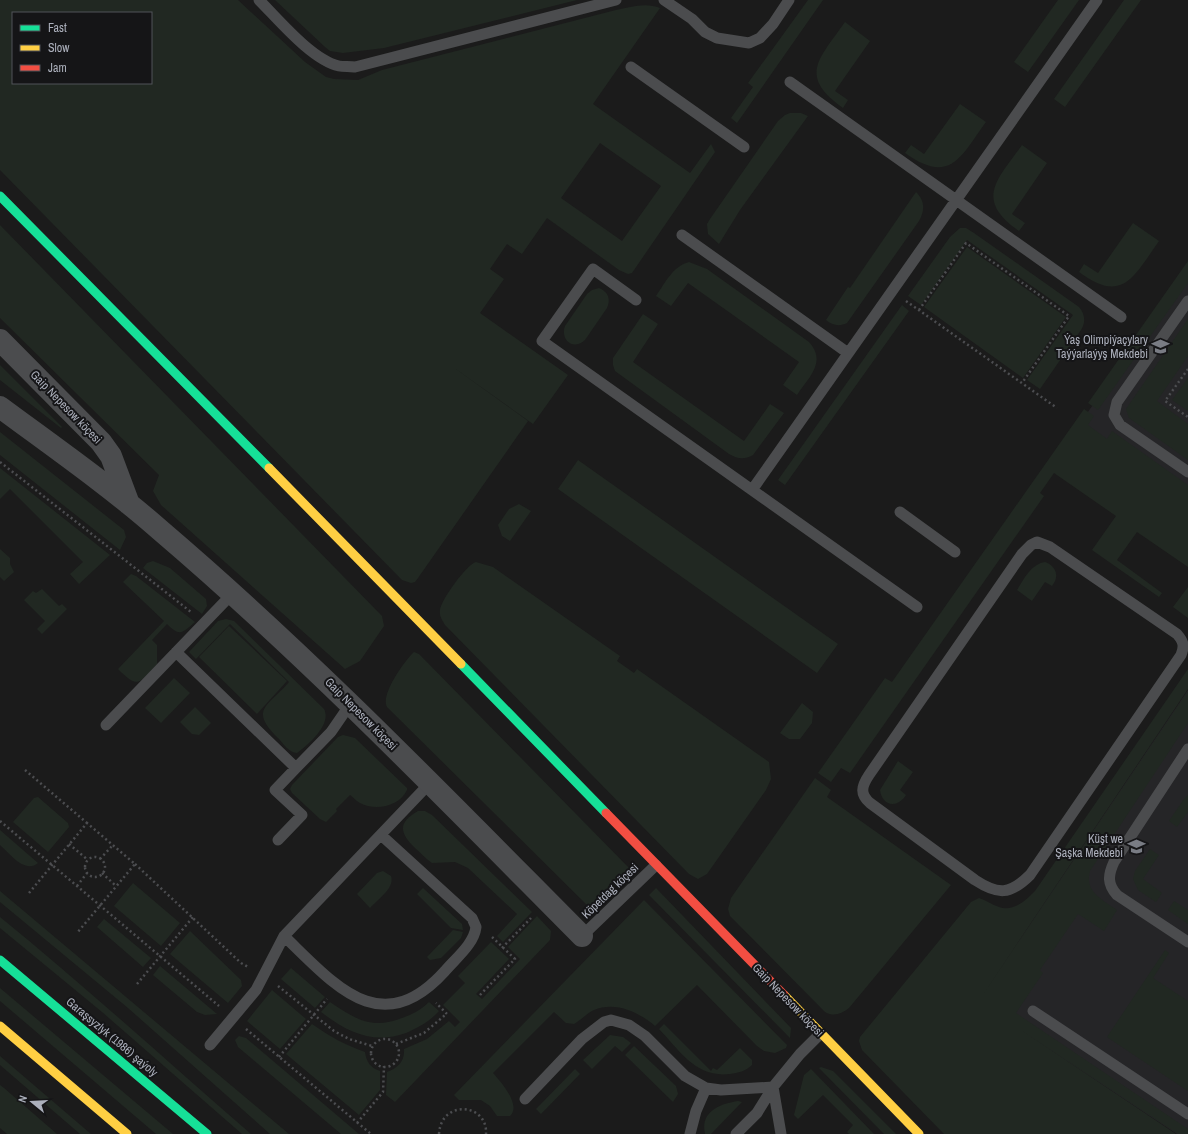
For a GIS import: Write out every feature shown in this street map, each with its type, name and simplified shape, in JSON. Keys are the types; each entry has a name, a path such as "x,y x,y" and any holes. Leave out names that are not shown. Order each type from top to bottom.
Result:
{"street":[{"name":"Gaip Nepesow köçesi","path":"0,196 413,615 919,1134"},
{"name":"Gaip Nepesow köçesi","path":"0,340 101,442 111,456 129,504"},
{"name":"Gaip Nepesow köçesi","path":"0,407 129,504 233,594 350,703 582,936"},
{"name":"Garaşsyzlyk (1986) şaýoly","path":"0,960 207,1134"},
{"path":"0,1026 127,1134"}],"lane":[{"path":"259,0 311,51 323,59 340,66 355,66 616,0"},
{"path":"664,0 692,19 705,32 717,38 749,43 760,38 764,34 773,24 789,0"},
{"path":"752,490 1097,0"},
{"path":"631,67 744,147"},
{"path":"790,82 1121,317"},
{"path":"682,235 848,353"},
{"path":"636,300 593,269 542,341 916,607"},
{"path":"1188,301 1117,402 1114,415 1120,425 1188,472"},
{"path":"900,512 955,552"},
{"path":"1037,542 1043,543 1050,547 1177,634 1182,640 1184,647 1177,661 1030,875 1021,884 1011,890 1002,892 984,886 870,803 865,798 862,790 863,784 1022,554 1031,545 1037,542"},
{"path":"106,725 233,594"},
{"path":"176,652 296,768"},
{"path":"278,840 302,815 275,790 331,732 350,703"},
{"path":"1188,749 1184,763 1114,862 1108,880 1112,889 1117,895 1188,942"},
{"path":"210,1045 256,990 284,936 430,783"},
{"path":"284,936 338,987 371,1003 382,1005 401,1002 417,996 431,986 472,940 476,927 472,918 381,835"},
{"name":"Köpetdag köçesi","path":"582,936 656,865"},
{"path":"1033,1011 1188,1114"},
{"path":"525,1099 582,1039 604,1022 611,1020 629,1025 645,1036 685,1076 706,1088 720,1090 773,1087"},
{"path":"736,1134 757,1113 773,1087 800,1054 820,1034"},
{"path":"773,1087 781,1134"},
{"path":"690,1134 696,1111 706,1088"}],"path":[{"path":"919,310 966,243 986,257 1069,316 1022,383"},
{"path":"903,299 1057,408"},
{"path":"1188,369 1165,401 1188,417"},
{"path":"0,462 204,624"},
{"path":"25,770 135,864 241,963"},
{"path":"0,821 222,1008"},
{"path":"29,893 87,823"},
{"path":"69,844 88,860"},
{"path":"100,859 113,845"},
{"path":"94,857 100,859 104,866 102,873 95,877 87,874 85,865 88,860 94,857"},
{"path":"77,933 135,864"},
{"path":"102,873 116,886"},
{"path":"77,886 87,874"},
{"path":"502,948 534,914"},
{"path":"137,984 193,917"},
{"path":"476,927 482,927 515,959 480,995"},
{"path":"277,985 334,1031 349,1039 372,1046"},
{"path":"396,1044 424,1033 447,1014 431,998"},
{"path":"279,1057 327,999"},
{"path":"242,1026 371,1134"},
{"path":"390,1040 396,1044 399,1053 398,1058 391,1065 377,1065 373,1061 370,1052 372,1046 377,1042 390,1040"},
{"path":"357,1123 383,1092 384,1066"},
{"path":"439,1134 440,1125 444,1118 457,1109 466,1109 480,1117 484,1123 486,1134"}],"shaded area":[{"path":"0,0 238,0 305,62 326,77 334,79 358,80 382,70 616,10 649,5 660,8 593,104 690,173 711,144 715,152 632,273 628,274 619,270 547,218 522,254 507,244 490,269 504,279 480,313 568,375 533,424 453,367 528,421 415,582 411,583 402,580 0,170","holes":["600,143 661,186 622,241 561,198"]},
{"path":"275,0 577,0 384,48 343,53 330,51"},
{"path":"808,0 823,0 737,123 731,118 753,87 748,83"},
{"path":"1058,0 1079,0 1028,72 1014,62"},
{"path":"1124,0 1141,0 1065,107 1054,99"},
{"path":"845,22 870,41 835,91 848,100 843,108 829,97 820,86 817,76 817,66 828,46"},
{"path":"960,104 986,122 961,156 953,163 944,167 933,167 920,162 905,153 911,145 924,154"},
{"path":"790,113 801,113 808,116 740,210 719,244 708,234 707,224 778,121"},
{"path":"1022,145 1047,163 1012,214 1025,223 1019,231 1005,220 997,209 994,199 994,190 998,179"},
{"path":"916,192 921,199 923,206 919,221 847,323 838,325 828,322 826,320 848,287 850,288"},
{"path":"1133,223 1159,241 1134,275 1126,282 1117,286 1107,286 1094,282 1079,272 1084,264 1098,273"},
{"path":"0,225 382,616 384,626 360,661 345,669 161,505 153,491 159,475 0,318"},
{"path":"960,228 966,228 974,233 1079,307 1083,312 1083,327 1040,389 1027,380 1073,315 967,240 921,305 908,296 950,237"},
{"path":"967,247 1066,317 1023,378 924,307"},
{"path":"1188,261 1188,283 1098,410 1088,403"},
{"path":"689,262 707,269 809,342 814,349 816,363 811,376 797,395 783,385 799,362 688,283 671,306 656,296 674,271 683,264"},
{"name":"Ýaş Olimpiýaçylary Taýýarlaýyş Mekdebi","path":"1188,272 1188,500 1080,423"},
{"path":"599,288 607,293 609,298 607,308 585,340 580,343 572,344 564,336 565,326 587,294 592,290"},
{"path":"902,305 909,311 785,485 778,480"},
{"path":"643,314 658,324 633,362 744,441 770,404 784,413 753,455 747,458 741,458 729,454 615,371 613,358"},
{"path":"1188,319 1188,356 1157,401 1188,424 1188,460 1129,418 1126,409"},
{"path":"0,365 62,427 61,428 0,380"},
{"path":"1188,378 1188,411 1172,400"},
{"path":"1084,409 1094,416 1088,425 1107,439 1112,431 1188,485 1188,567 1137,532 1117,560 1162,593 1159,597 1092,550 1116,516 1054,473 1040,493 1044,496 850,773 841,768 831,782 818,773 885,678 892,682"},
{"path":"0,432 124,530 126,537 120,550 0,455"},
{"path":"578,460 838,644 817,673 558,489"},
{"path":"0,468 110,555 79,584 70,574 83,562 10,489 0,499"},
{"path":"519,504 531,511 510,541 502,536 498,525 509,509"},
{"path":"0,549 10,558 10,564 14,572 4,581 0,577"},
{"path":"153,561 170,568 206,599 207,606 202,614 143,568 147,563"},
{"path":"476,562 493,567 620,656 617,661 634,673 637,669 769,762 771,779 766,790 707,874 698,879 689,874 445,625 440,614 441,605 461,575"},
{"path":"1045,562 1052,566 1056,572 1056,579 1052,586 1045,582 1032,601 1017,590 1032,569 1040,563"},
{"path":"131,574 136,576 195,622 181,632 175,631 167,624 152,640 157,645 157,664 139,682 130,680 118,669 164,621 123,582"},
{"path":"1188,587 1188,618 1173,607"},
{"path":"42,589 59,606 62,604 67,609 42,634 37,629 45,621 24,600 33,591 36,593"},
{"path":"226,619 234,621 324,709 326,715 322,727 313,739 297,753 289,750 269,728 264,720 263,714 269,703 289,682 230,624 196,659 189,652 218,621"},
{"path":"229,626 287,681 257,714 199,657"},
{"path":"414,652 419,654 631,870 591,909 387,707 387,694 390,686 405,662"},
{"path":"1188,669 1188,689 978,1002 1188,691 1188,723 1090,871 1089,878 1092,890 1101,899 1117,910 1104,931 1078,914 1040,970 1043,973 1016,1013 1188,1129 1188,1134 1178,1134 1021,1030 1176,1134 944,1134 862,1050 859,1041 860,1037 971,902 979,898 999,907 1010,908 1015,907 1035,891"},
{"path":"174,678 190,693 161,723 145,708"},
{"name":"Küşt we Şaşka Mekdebi","path":"1188,690 1188,1134 1177,1134 978,1002"},
{"path":"802,703 813,712 812,723 800,739 789,739 780,733"},
{"path":"195,707 211,723 199,735 192,734 180,722"},
{"path":"343,735 355,738 407,788 407,790 403,796 393,804 379,807 366,805 350,795 326,822 320,819 292,793 290,789 292,785 338,737"},
{"path":"898,761 913,772 900,790 906,795 898,802 890,804 884,800 880,790"},
{"path":"815,778 831,790 827,797 951,885 849,1008 834,1015 825,1012 730,916 728,909 731,898"},
{"path":"1188,795 1188,812 1177,827 1169,821"},
{"path":"38,797 68,823 69,827 48,852 13,822 34,798"},
{"path":"418,811 425,811 432,815 532,912 503,942 497,936 517,914 468,868 455,862 432,863 410,843 404,833 404,824 411,815"},
{"path":"0,830 38,863 33,866 23,865 13,858 0,845"},
{"path":"1150,849 1159,855 1143,879 1162,893 1156,902 1138,890 1133,879 1135,871"},
{"path":"383,871 391,876 391,885 370,908 357,894 377,873"},
{"path":"133,883 180,923 161,946 114,906"},
{"path":"423,888 462,924 463,930 451,928 417,894"},
{"path":"656,888 791,1028 790,1038 649,895"},
{"path":"0,891 289,1134 270,1134 128,1008 0,902"},
{"path":"644,900 787,1045 786,1048 775,1053 764,1051 757,1046 697,985 655,1026 642,1016 618,1007 594,1010 574,1024 566,1023 554,1012 493,1073 505,1087 512,1100 513,1111 510,1116 497,1116 490,1106 481,1100 459,1100 454,1095"},
{"path":"1174,901 1188,910 1188,924 1168,910"},
{"path":"537,916 551,931 550,940 395,1102 386,1095 387,1072 400,1064 404,1049 427,1039 449,1021 455,1027 460,1022 443,1005 465,983 458,976 491,942 509,959 476,994 482,999 520,959 508,947"},
{"path":"0,917 95,997 251,1134 242,1134 102,1012 0,928"},
{"path":"104,919 151,958 143,967 97,927"},
{"path":"453,930 463,932 461,938 441,958 430,960 427,957"},
{"path":"190,931 241,980 242,986 228,1003 170,954"},
{"path":"1165,950 1169,953 1153,978 1188,1001 1188,1091 1107,1037"},
{"path":"160,966 217,1014 205,1015 197,1012 153,975"},
{"path":"291,968 325,997 315,1008 281,979"},
{"path":"0,988 173,1134 156,1134 0,1001"},
{"path":"272,990 306,1019 280,1049 247,1021"},
{"path":"330,1002 356,1018 373,1023 382,1023 410,1015 417,1012 429,1002 439,1011 424,1024 415,1029 406,1033 382,1038 371,1037 351,1031 321,1012"},
{"path":"312,1024 337,1040 365,1052 366,1059 374,1068 380,1071 380,1090 359,1115 286,1054"},
{"path":"664,1024 711,1071 713,1068 717,1070 740,1048 752,1060 752,1065 745,1070 733,1074 708,1072 690,1061 674,1046 659,1029"},
{"path":"610,1035 623,1037 631,1043 622,1052 615,1046 592,1069 583,1060"},
{"path":"239,1036 246,1038 359,1134 341,1134 238,1047 235,1040"},
{"path":"634,1046 676,1086 678,1094 673,1102 625,1055"},
{"path":"0,1056 91,1134 80,1134 0,1065"},
{"path":"821,1067 833,1071 896,1134 884,1134 819,1068"},
{"path":"575,1069 580,1074 541,1114 536,1109"},
{"path":"811,1069 874,1134 849,1134 847,1132 853,1125 823,1095 798,1119 794,1115 804,1075"},
{"path":"0,1085 57,1134 7,1134 0,1128"},
{"path":"738,1101 742,1102 711,1134 705,1134 705,1120 712,1110 724,1104"}],"traffic: fast":[{"path":"0,196 269,468"},
{"path":"461,664 606,813"},
{"path":"0,960 207,1134"}],"traffic: slow":[{"path":"269,468 461,664"},
{"path":"784,995 919,1134"},
{"path":"0,1026 127,1134"}],"traffic: jam":[{"path":"606,813 784,995"}],"place":[{"name":"Ýaş Olimpiýaçylary Taýýarlaýyş Mekdebi","path":"1161,347"},
{"name":"Küşt we Şaşka Mekdebi","path":"1136,846"}]}
